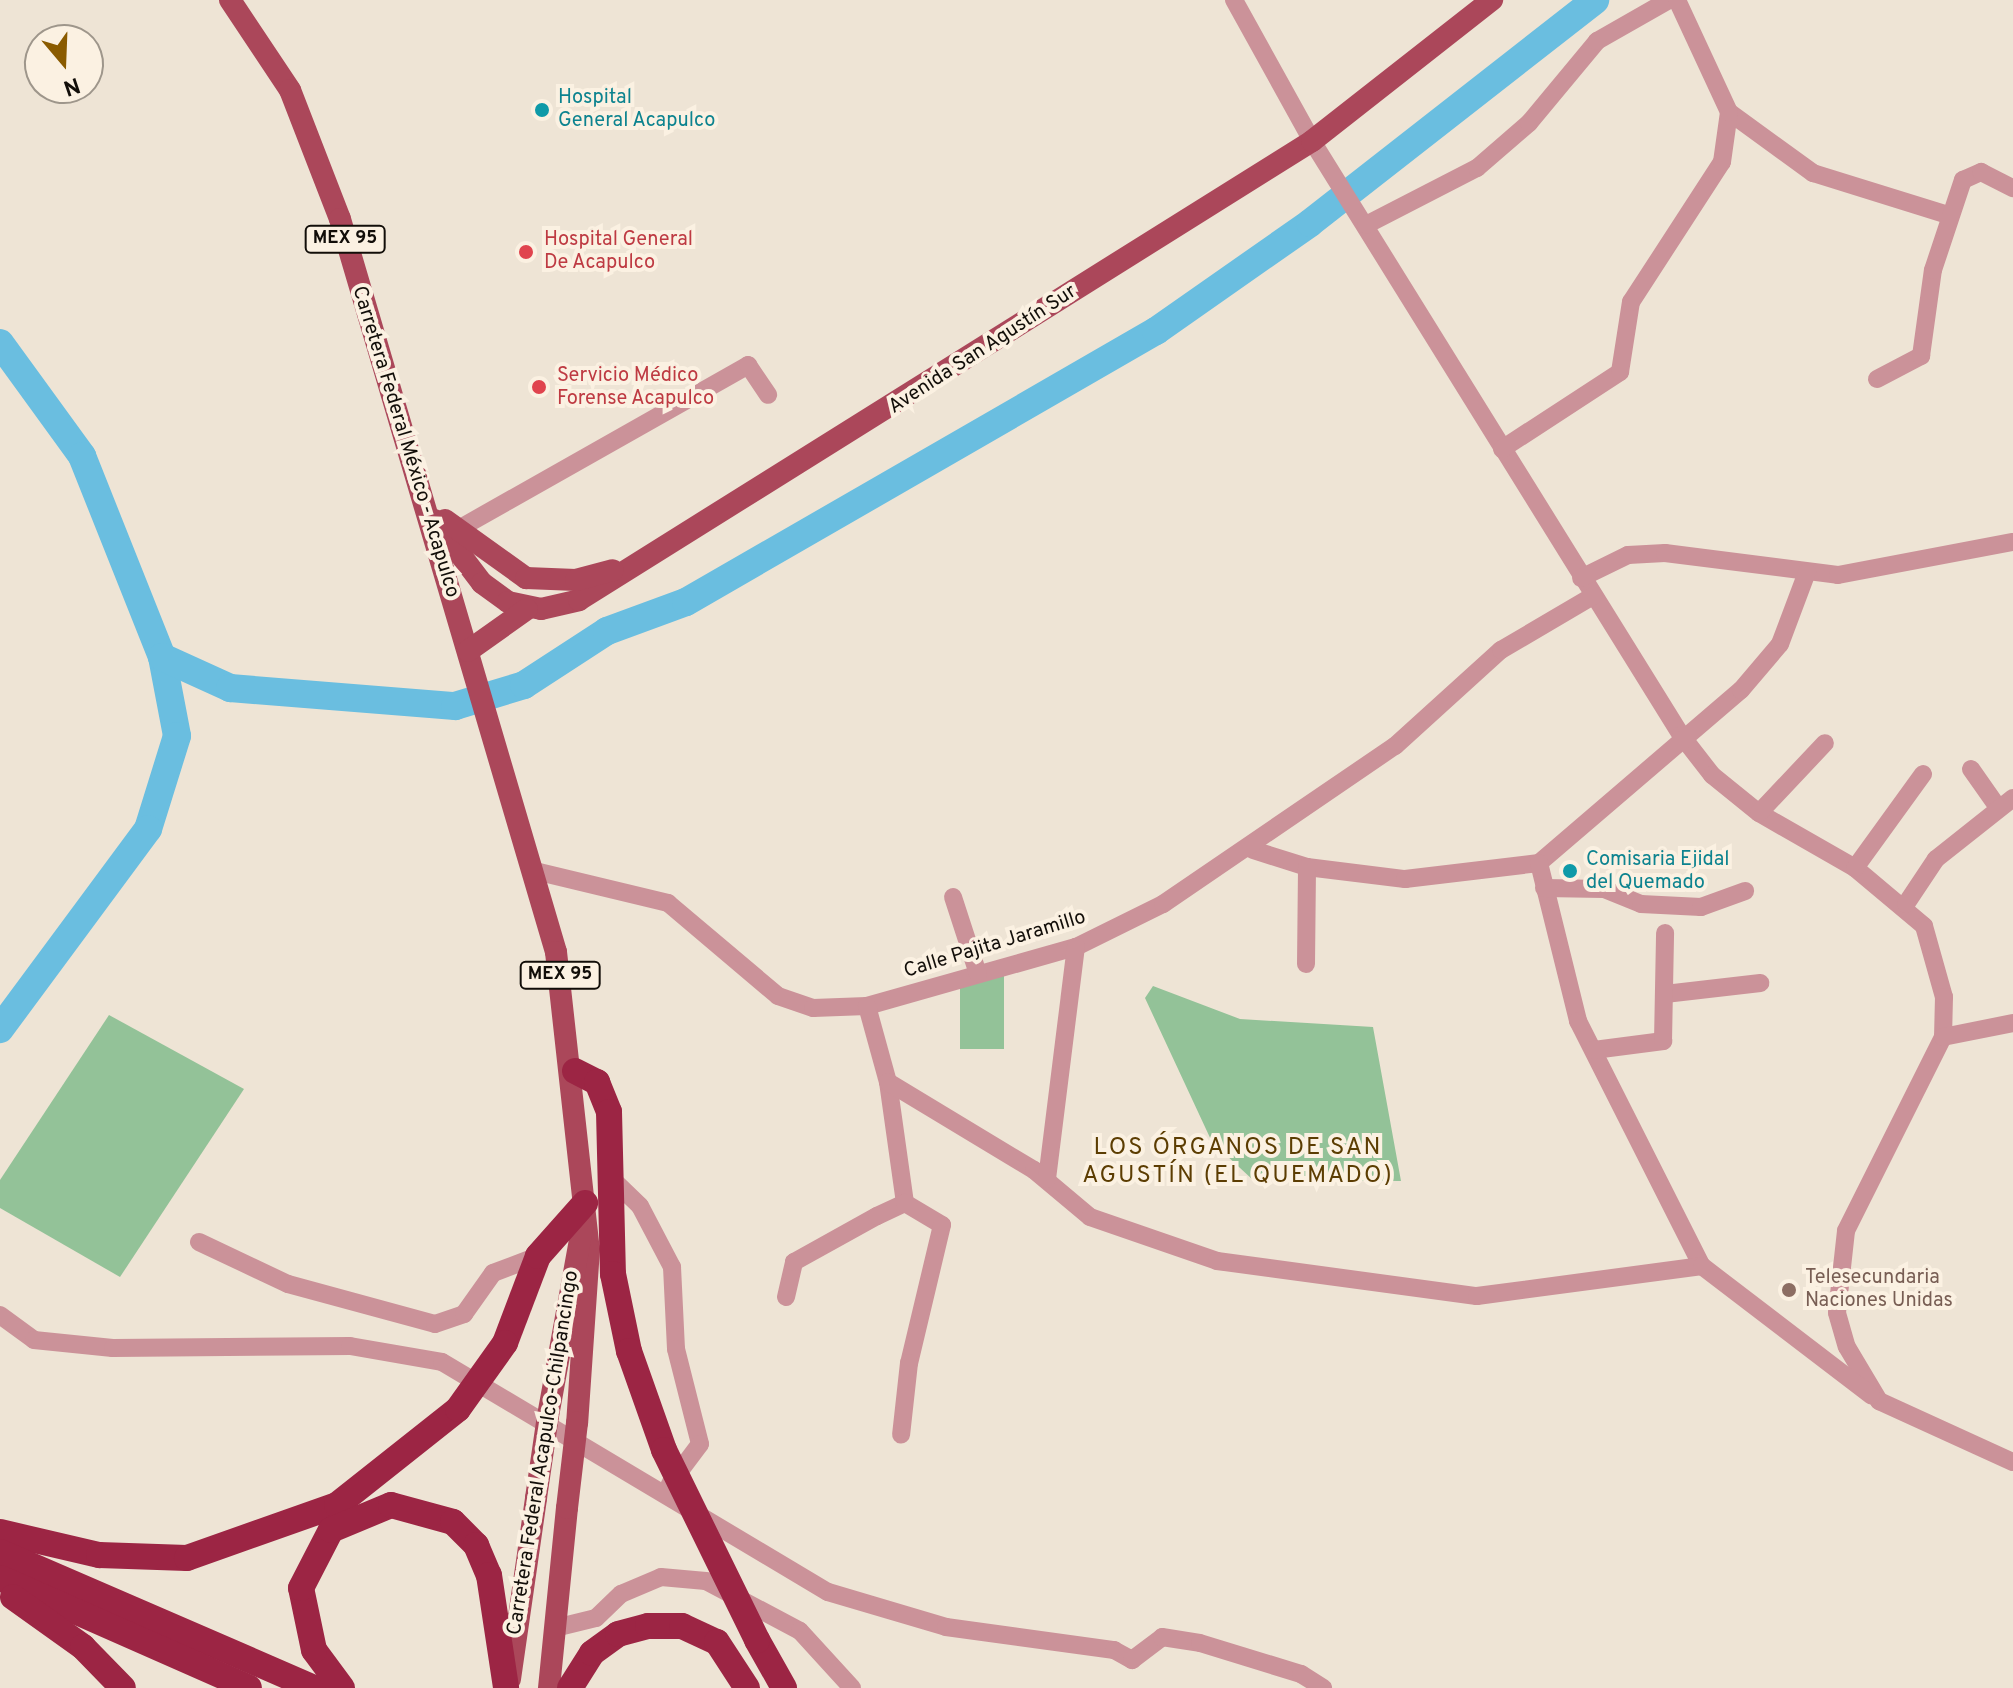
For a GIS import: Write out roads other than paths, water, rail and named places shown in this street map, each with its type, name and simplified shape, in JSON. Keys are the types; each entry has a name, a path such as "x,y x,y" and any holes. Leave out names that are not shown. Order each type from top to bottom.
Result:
{"highway":[{"path":"575,1071 603,1091 616,1289 629,1351 664,1450 757,1640 784,1688"},
{"path":"0,1532 99,1555 187,1558 337,1505 458,1409 505,1343 538,1256 585,1211"},
{"path":"342,1688 314,1650 301,1588 331,1530 391,1505 443,1517 476,1545 489,1575 507,1688"},
{"path":"0,1552 314,1688"},
{"path":"0,1578 249,1688"},
{"path":"0,1589 83,1647 123,1688"},
{"path":"570,1688 592,1653 618,1634 648,1626 682,1626 717,1642 747,1688"}],"main road":[{"name":"Carretera Federal México - Acapulco","path":"230,0 290,90 340,219 418,495 472,661"},
{"name":"Avenida San Agustín Sur","path":"527,609 579,600 1312,141 1492,0"},
{"name":"Avenida San Agustín Sur","path":"418,495 455,531 498,564 551,581 604,574 652,555"},
{"path":"418,495 482,583 527,609 472,661"},
{"name":"Carretera Federal Acapulco-Chilpancingo","path":"472,661 535,871 575,1071 585,1211 577,1423 549,1688"},
{"name":"Carretera Federal Acapulco-Chilpancingo","path":"507,1688 566,1290 585,1211"}],"street":[{"path":"1234,0 1312,141 1681,735 1712,775 1759,813 1855,868 1906,904 1935,951 1943,1037 1867,1181 1836,1281 1847,1347 1879,1401"},
{"path":"1363,220 1477,168 1529,123 1597,41 1669,0"},
{"path":"1677,0 1729,112 1813,173 1948,215"},
{"path":"1502,449 1620,372 1631,302 1722,162 1729,112"},
{"path":"1877,379 1921,356 1948,215 1970,173 2013,188"},
{"path":"455,531 748,365 768,395"},
{"path":"1581,578 1620,558 1665,553 1838,575 2013,542"},
{"path":"1253,850 1307,867 1405,879 1539,863 1681,735 1741,690 1780,644 1807,572"},
{"name":"Calle Pajita Jaramillo","path":"535,871 668,903 778,996 813,1008 867,1006 1076,947 1253,850 1395,746 1501,650 1593,596"},
{"path":"1759,813 1825,743"},
{"path":"1906,904 1936,859 2005,802 1971,769"},
{"path":"1855,868 1923,774"},
{"path":"1539,863 1571,1000 1702,1266 1879,1401 2013,1462"},
{"path":"1306,964 1307,867"},
{"path":"1544,888 1604,889 1641,904 1701,907 1745,891"},
{"path":"953,897 978,974"},
{"path":"1594,1050 1663,1041 1665,933"},
{"path":"1047,1179 1076,947"},
{"path":"1665,994 1760,983"},
{"path":"867,1006 888,1082 905,1203"},
{"path":"1943,1037 2013,1023"},
{"path":"888,1082 1047,1179 1101,1221 1217,1261 1287,1273 1477,1296 1702,1266"},
{"path":"611,1178 640,1206 672,1267 676,1349 700,1444 662,1491"},
{"path":"786,1297 794,1262 905,1203"},
{"path":"901,1435 909,1363 942,1225 905,1203"},
{"path":"199,1242 288,1284 435,1324 464,1314 493,1273 538,1256"},
{"path":"0,1315 34,1340 113,1348 350,1346 442,1362 828,1592 946,1627 1114,1650 1132,1660 1162,1637 1175,1639 1301,1674 1323,1688"},
{"path":"555,1628 596,1618 621,1594 661,1577 706,1581 800,1631 852,1688"}],"waterway":[{"path":"162,657 230,688 455,706 524,685 607,631 686,602 1156,331 1310,223 1595,0"},
{"path":"0,343 82,456 162,657 177,736 148,829 0,1029"}],"place":[{"name":"Hospital General Acapulco","path":"542,110"},
{"name":"Hospital General De Acapulco","path":"526,252"},
{"name":"Servicio Médico Forense Acapulco","path":"539,387"},
{"name":"Comisaria Ejidal del Quemado","path":"1570,871"},
{"name":"Telesecundaria Naciones Unidas","path":"1789,1290"}],"district":[{"name":"LOS ÓRGANOS DE SAN AGUSTÍN (EL QUEMADO)","path":"1238,1163"}]}
